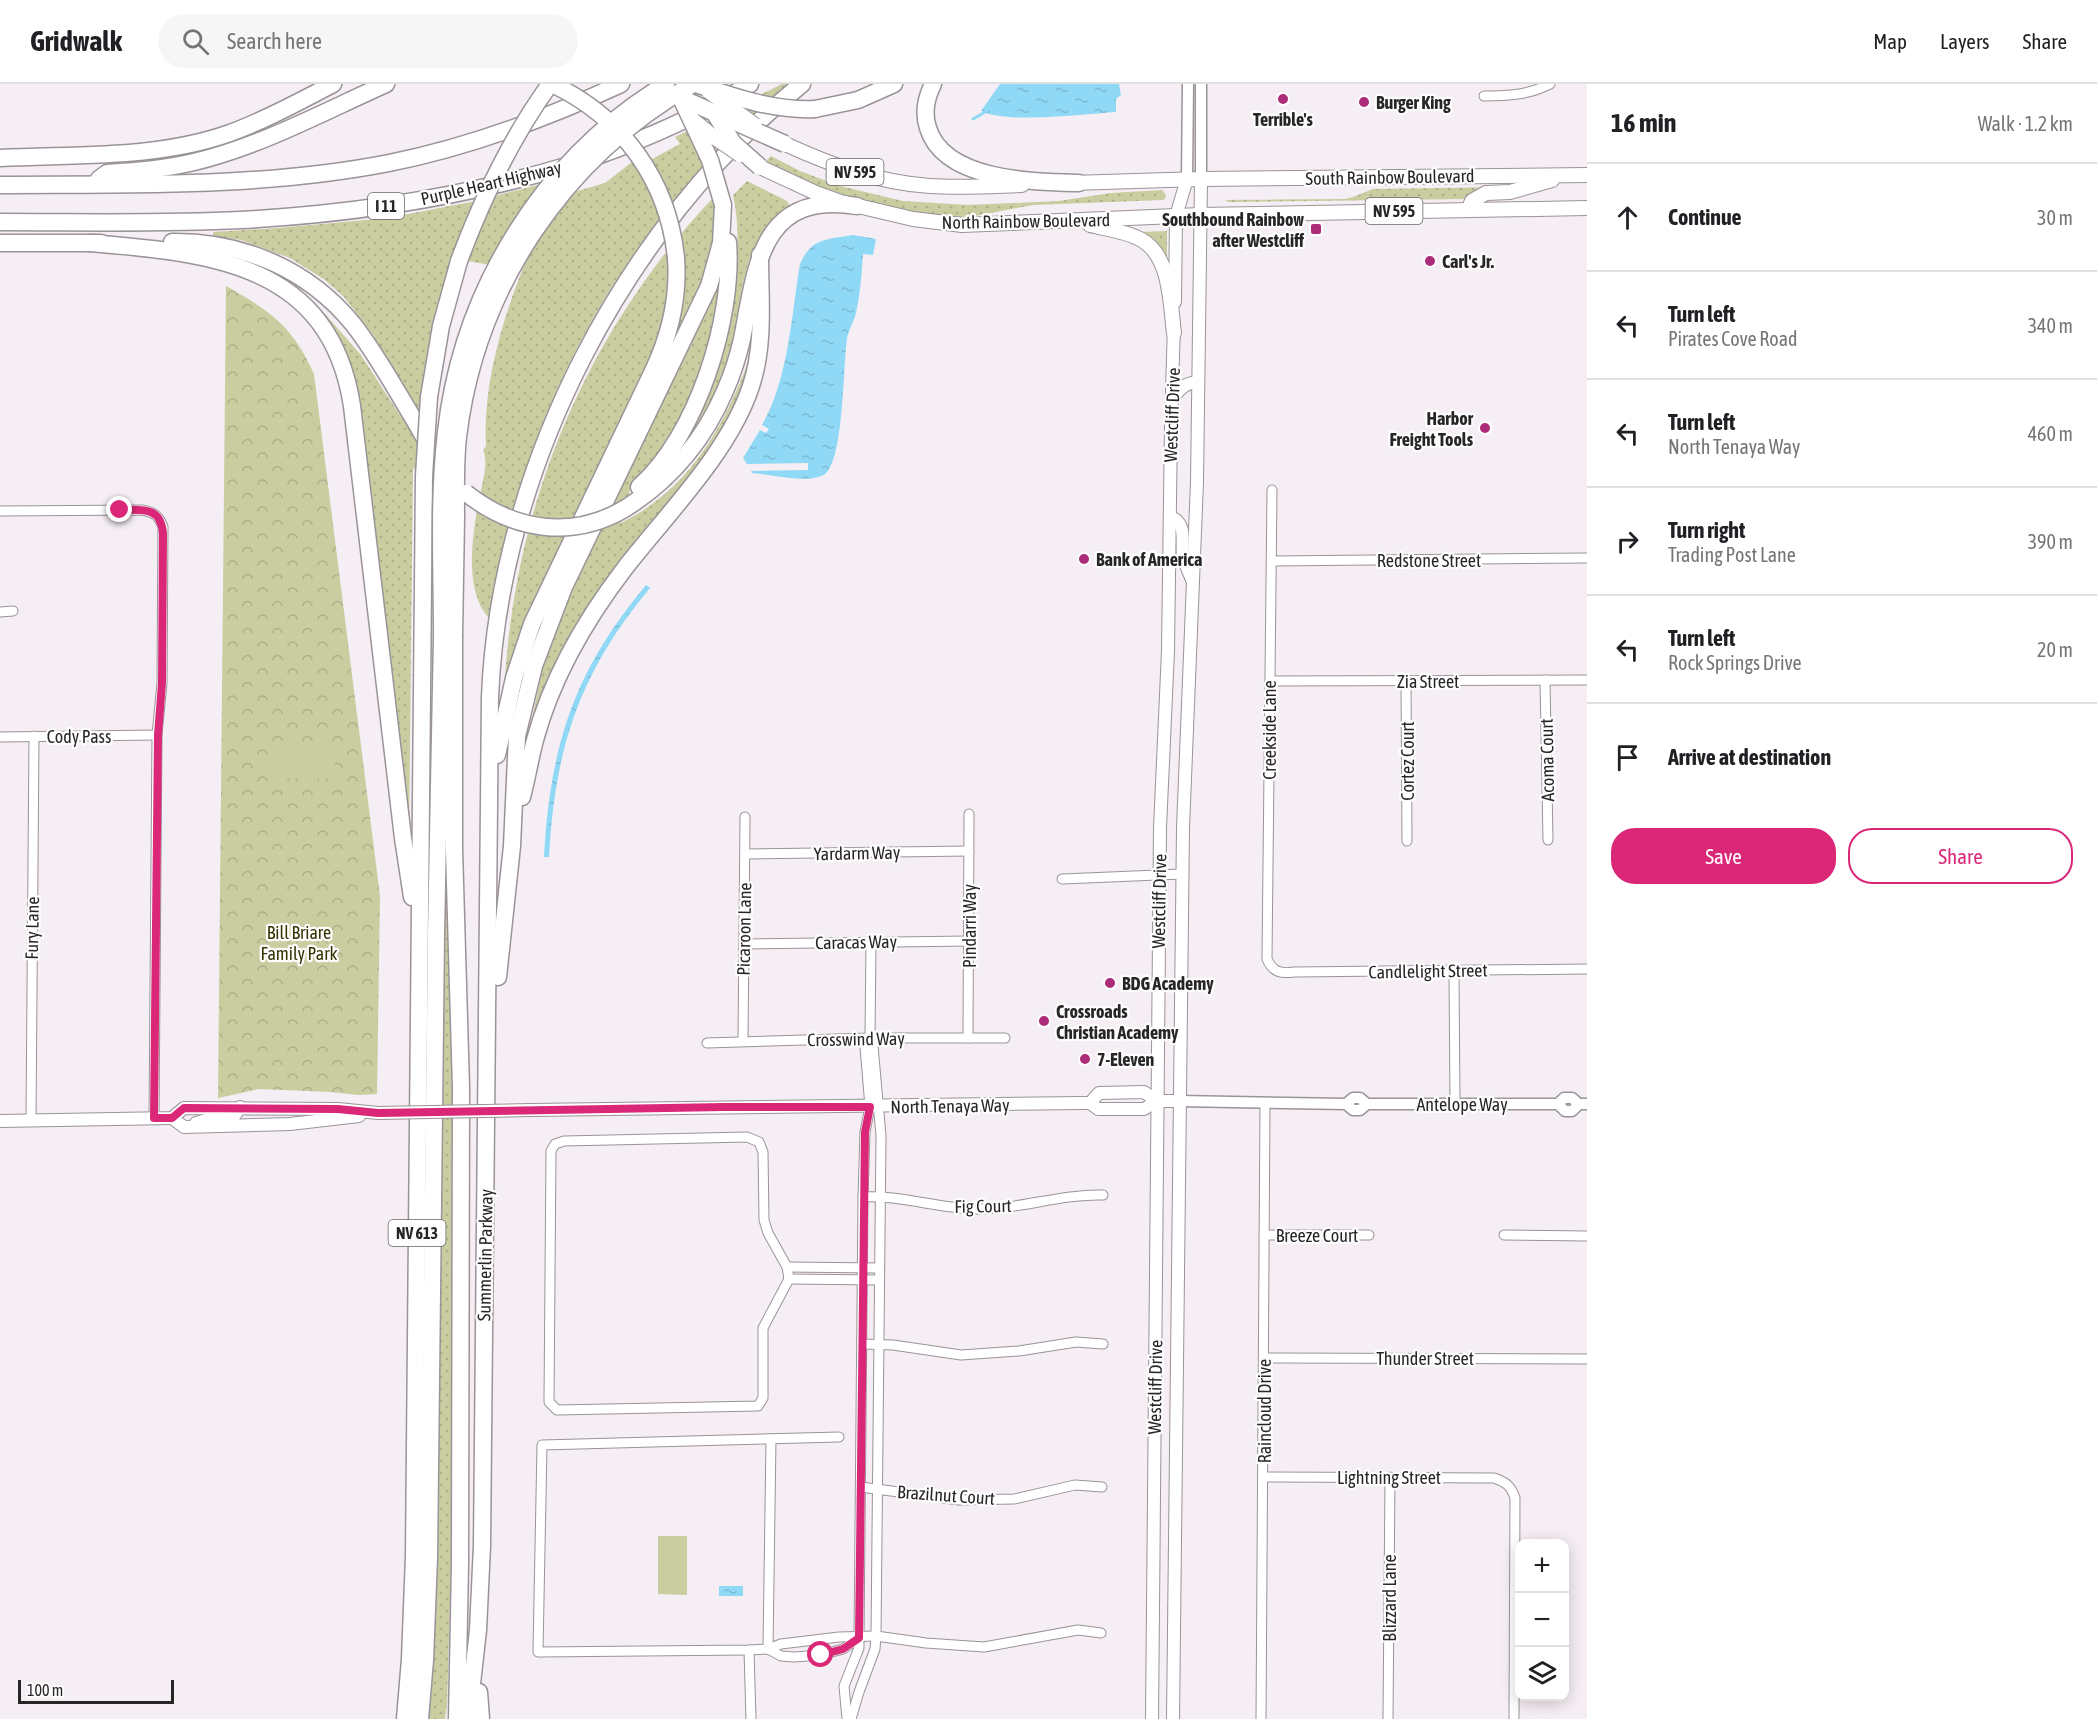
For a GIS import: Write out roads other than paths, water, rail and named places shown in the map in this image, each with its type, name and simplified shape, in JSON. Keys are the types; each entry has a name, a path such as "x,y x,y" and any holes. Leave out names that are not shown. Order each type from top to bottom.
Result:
{"highway":[{"path":"0,158 136,152 189,145 231,133 333,84"},
{"path":"93,184 107,173 169,167 232,151 386,84"},
{"path":"419,948 424,476 429,397 443,317 459,261 495,176 517,135 551,84 602,115 638,153 654,179 672,228 676,258 675,299 667,337 653,371 532,624 518,663 490,790"},
{"name":"I 11","path":"0,185 260,181 334,172 389,163 445,150 499,133 621,84"},
{"path":"650,84 678,91 715,113 785,144"},
{"path":"457,1719 460,1565 461,1088 443,469 446,434 460,357 474,314 510,241 551,184 574,158 634,105 666,84"},
{"path":"698,84 733,142 760,167"},
{"path":"420,1719 429,1558 436,935 440,797 456,463 459,429 474,358 497,296 534,229 597,154 658,105 698,84 769,106 815,109 858,100 894,84"},
{"name":"Purple Heart Highway","path":"0,222 244,220 342,212 422,200 523,178 613,150 705,111 750,84"},
{"path":"490,790 491,684 502,599 524,507 538,461 559,408 588,348 612,306 665,227 740,140 802,84"},
{"path":"933,84 926,100 926,123 937,146 952,160 970,168 1005,177 1078,183"},
{"path":"626,508 635,490 654,472 674,444 697,401 723,321 729,244 723,205 714,170 678,91"},
{"path":"0,243 176,242 214,244 251,253 295,273 325,296 352,323 434,454 452,479 466,493 483,506 504,517 528,525 567,527 588,523 626,508 671,472 696,442 728,385 737,357 752,280 760,255 779,226 798,212 820,204 857,206"},
{"path":"487,1077 512,846 517,736 528,685 564,587 709,286 721,243 723,205"},
{"path":"90,243 187,253 230,263 255,273 277,284 303,304 325,330 337,352 348,382 352,406 403,838 419,948"},
{"path":"512,846 535,740 552,693 571,652 606,594 714,456 743,406 754,374 759,347 760,255"},
{"name":"Summerlin Parkway","path":"468,1719 476,1646 482,1546 490,790"},
{"name":"NV 613","path":"405,1719 410,1647 416,1407 419,948"},
{"path":"476,1646 481,1719"},
{"path":"396,1719 410,1647"}],"main road":[{"name":"North Rainbow Boulevard","path":"650,84 715,138 760,167 816,193 893,216 952,224 1188,216"},
{"name":"North Rainbow Boulevard","path":"698,84 747,120 785,144 844,168 882,179 913,184 963,187 1194,179"},
{"path":"1468,210 1472,201 1486,193 1510,192 1570,175"},
{"name":"South Rainbow Boulevard","path":"1194,179 1587,175"},
{"name":"Westcliff Drive","path":"1173,1719 1168,1101 1159,874 1168,651 1174,333 1194,179"},
{"name":"Westcliff Drive","path":"1152,1719 1168,1101 1182,874 1194,584 1198,382 1188,216 1194,179"},
{"name":"South Rainbow Boulevard","path":"1188,216 1587,208"},
{"path":"1073,221 1134,236 1153,248 1164,270 1174,333"},
{"path":"1171,405 1183,386 1198,382"},
{"path":"1170,517 1180,524 1183,557 1194,584"},
{"path":"1168,651 1191,652"},
{"name":"North Tenaya Way","path":"184,1127 242,1126 338,1114 1090,1103 1098,1109 1144,1109 1168,1101"},
{"path":"172,1118 184,1127 213,1118 235,1115 239,1112 240,1107"},
{"name":"North Tenaya Way","path":"0,1120 172,1118 184,1108 240,1107 315,1109 338,1114"},
{"path":"242,1126 242,1121 250,1117 291,1116 315,1109"}],"street":[{"name":"Westcliff Drive","path":"1188,84 1194,179"},
{"name":"Westcliff Drive","path":"1194,179 1201,84"},
{"path":"1484,96 1515,96 1534,92 1550,84"},
{"name":"Creekside Lane","path":"1271,968 1267,959 1272,490"},
{"path":"0,511 142,510 158,516 163,527 162,683 158,735 154,1118"},
{"name":"Redstone Street","path":"1272,561 1587,558"},
{"path":"0,612 13,611"},
{"name":"Acoma Court","path":"1545,680 1548,840"},
{"name":"Zia Street","path":"1270,681 1587,680"},
{"name":"Cortez Court","path":"1406,681 1407,841"},
{"name":"Cody Pass","path":"0,737 158,735"},
{"name":"Fury Lane","path":"31,1120 34,736"},
{"name":"Pindarri Way","path":"968,1038 969,814"},
{"name":"Picaroon Lane","path":"743,1041 746,817"},
{"name":"Yardarm Way","path":"745,854 969,851"},
{"path":"1062,879 1182,874"},
{"name":"Caracas Way","path":"744,944 969,941"},
{"path":"851,1719 875,1649 876,1636 881,1136 874,1107 873,1046 870,1038 871,942"},
{"name":"Candlelight Street","path":"1271,968 1282,974 1587,969"},
{"path":"1454,971 1455,1104"},
{"name":"Crosswind Way","path":"707,1043 870,1038 1005,1038"},
{"name":"Antelope Way","path":"1168,1101 1346,1104 1353,1110 1360,1110 1367,1104 1558,1104 1565,1111 1572,1111 1583,1104"},
{"name":"Raincloud Drive","path":"1261,1719 1265,1103"},
{"path":"847,1719 844,1686 859,1648 863,1197 865,1132 874,1107"},
{"path":"747,1137 759,1142 763,1152 764,1220 768,1233 787,1267 789,1280 763,1328 763,1398 758,1406 557,1410 549,1402 551,1150 555,1144 564,1141 747,1137"},
{"name":"Fig Court","path":"863,1197 880,1196 974,1209 1002,1208 1079,1194 1103,1195"},
{"name":"Breeze Court","path":"1264,1235 1369,1235"},
{"path":"1504,1235 1587,1236"},
{"path":"787,1267 879,1268"},
{"path":"789,1280 879,1280"},
{"path":"862,1344 879,1344 961,1355 1019,1351 1076,1342 1103,1344"},
{"name":"Thunder Street","path":"1264,1358 1587,1359"},
{"path":"839,1437 542,1445 538,1652 749,1650 839,1637 876,1636 926,1643 984,1647 1078,1630 1101,1633"},
{"path":"768,1649 771,1439"},
{"name":"Lightning Street","path":"1264,1477 1494,1478 1504,1481 1512,1488 1515,1498 1514,1719"},
{"name":"Blizzard Lane","path":"1388,1719 1389,1478"},
{"name":"Brazilnut Court","path":"861,1487 959,1500 1014,1499 1075,1485 1102,1487"},
{"path":"768,1649 782,1656 821,1655 843,1649 859,1638"},
{"path":"749,1650 751,1719"}],"water":[{"path":"1000,84 1119,84 1121,95 1116,99 1116,112 1027,118 993,115 981,111"},
{"path":"853,235 876,239 873,255 863,254 857,306 847,339 842,411 836,451 831,465 825,474 810,479 752,473 751,471 808,470 808,463 747,464 743,458 760,430 766,433 769,429 762,425 771,407 784,367 800,264 815,244 828,239"},
{"path":"646,585 650,588 605,651 588,682 575,714 557,781 549,857 544,857 552,780 570,712 601,648"},
{"path":"719,1586 743,1586 743,1596 719,1596"}],"waterway":[{"path":"973,119 987,111"}],"place":[{"name":"Terrible's","path":"1283,99"},
{"name":"Burger King","path":"1364,102"},
{"name":"Southbound Rainbow after Westcliff","path":"1316,229"},
{"name":"Carl's Jr.","path":"1430,261"},
{"name":"Harbor Freight Tools","path":"1485,428"},
{"name":"Bank of America","path":"1084,559"},
{"name":"BDG Academy","path":"1110,983"},
{"name":"Crossroads Christian Academy","path":"1044,1021"},
{"name":"7-Eleven","path":"1085,1059"}],"park label":[{"name":"Bill Briare Family Park","path":"299,942"}]}
